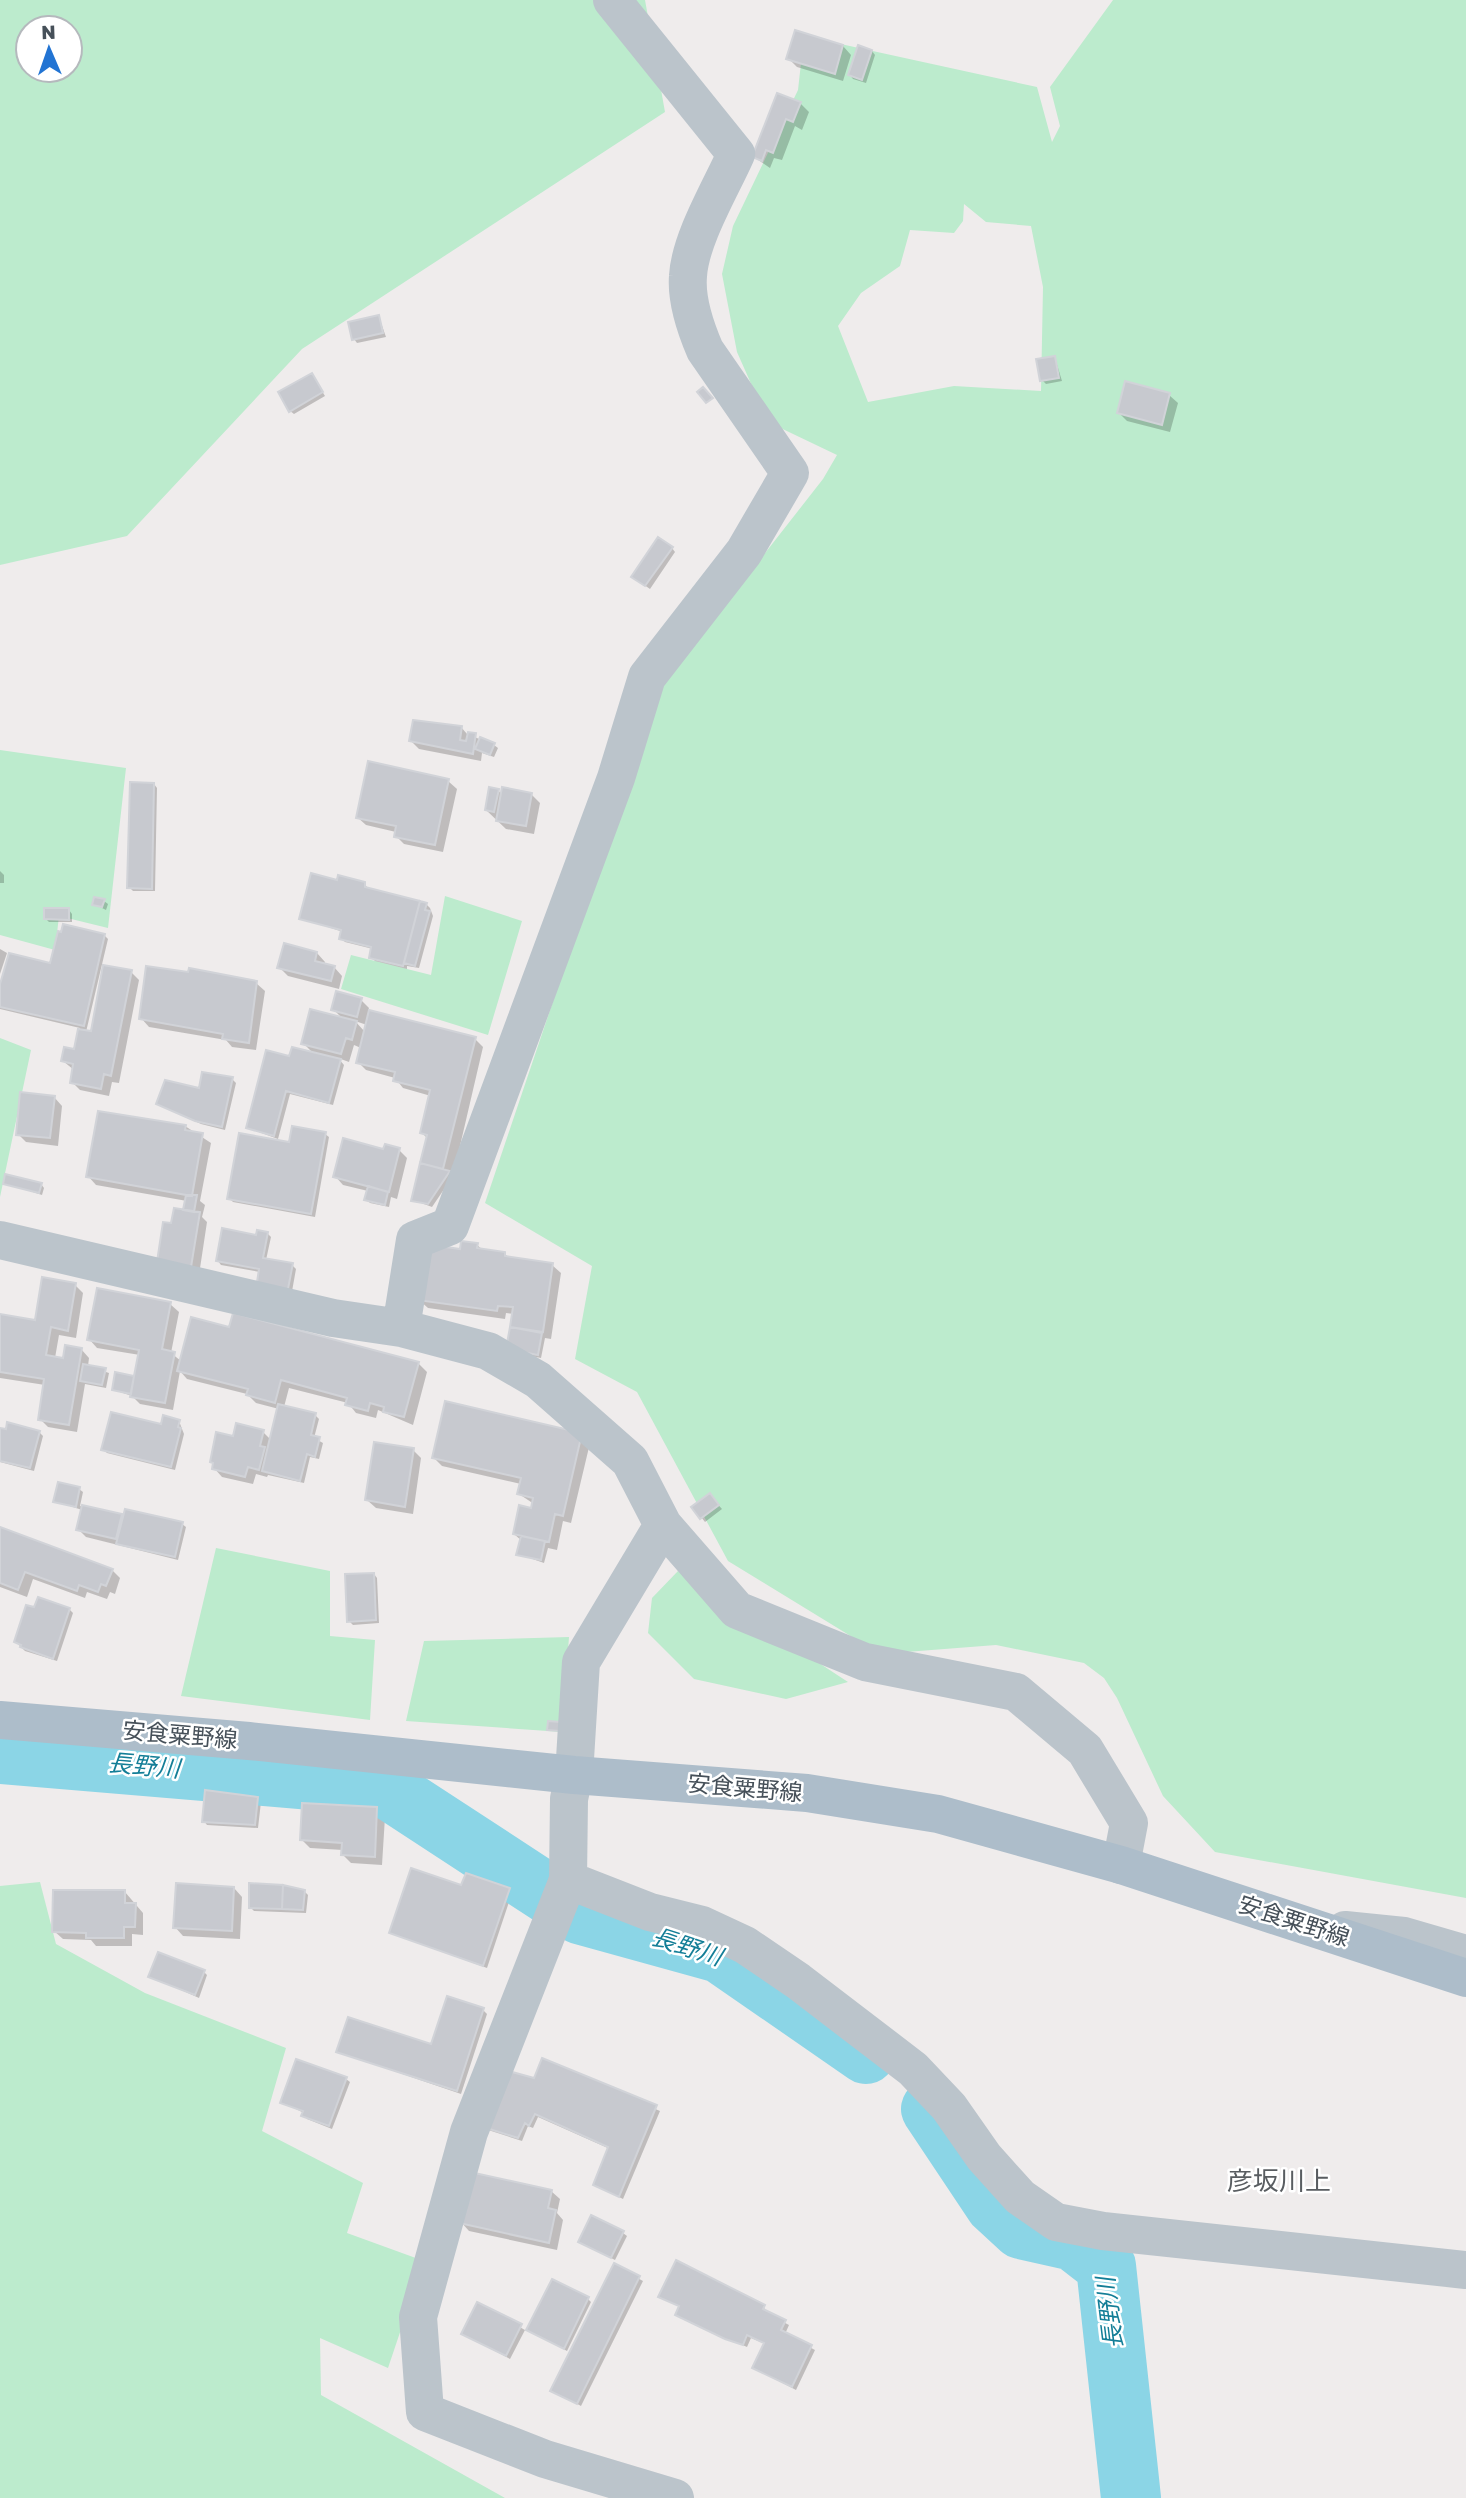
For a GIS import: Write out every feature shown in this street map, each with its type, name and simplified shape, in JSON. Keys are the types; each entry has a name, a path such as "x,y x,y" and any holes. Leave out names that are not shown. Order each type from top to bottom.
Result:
{"main road":[{"name":"安食粟野線","path":"0,1720 807,1793 938,1814 1121,1865 1466,1978"}],"street":[{"path":"401,1328 415,1240 450,1226 612,789 647,677 744,552 789,473 705,350 696,329 688,276 696,245 736,154 612,0"},
{"path":"0,1240 333,1318 401,1328 488,1351 538,1380 630,1461 663,1525 737,1610 865,1662 1016,1692 1085,1750 1129,1824 1121,1865"},
{"path":"663,1525 582,1662 574,1774 569,1799 561,1894 469,2132 418,2317 425,2412 545,2459 675,2498"},
{"path":"561,1894 702,1925 744,1945 799,1981 913,2069 949,2107 984,2157 1020,2197 1056,2222 1103,2231 1466,2270"},
{"path":"1312,1927 1404,1936 1466,1954"}],"green space":[{"path":"0,0 645,0 665,112 302,349 127,536 0,565"},
{"path":"1113,0 1466,0 1466,1898 1215,1852 1163,1796 1117,1698 1104,1678 1084,1663 996,1645 880,1654 728,1561 637,1392 575,1359 592,1266 485,1203 658,690 823,479 837,455 768,422 737,352 722,274 733,226 798,90 804,36 1037,87 1052,142 1060,126 1050,87","holes":["964,204 986,222 1031,226 1043,287 1041,391 954,386 868,402 838,326 861,293 900,266 910,230 954,233 963,221"]},
{"path":"0,750 126,768 108,928 59,916 55,950 0,935"},
{"path":"445,896 522,921 488,1035 341,989 351,955 431,975"},
{"path":"0,1038 31,1050 0,1197"},
{"path":"216,1548 330,1571 330,1636 375,1640 370,1720 181,1696"},
{"path":"678,1571 848,1682 786,1699 694,1679 648,1633 652,1598"},
{"path":"569,1637 562,1732 406,1721 424,1641"},
{"path":"40,1882 56,1944 145,1993 286,2048 262,2131 363,2183 347,2233 424,2261 388,2368 320,2338 321,2395 505,2498 0,2498 0,1886"}],"building":[{"path":"795,30 843,45 835,74 786,59"},
{"path":"858,45 872,50 862,80 848,75"},
{"path":"777,93 801,102 793,122 786,119 773,153 766,150 762,161 752,157"},
{"path":"379,315 383,333 352,340 348,322"},
{"path":"1055,356 1059,378 1040,381 1036,359"},
{"path":"312,373 323,392 289,412 278,392"},
{"path":"1125,381 1170,393 1162,425 1117,413"},
{"path":"703,387 713,398 706,403 697,392"},
{"path":"658,537 673,547 645,586 631,577"},
{"path":"413,720 462,726 460,740 466,741 468,732 476,733 473,754 409,741"},
{"path":"480,737 495,743 490,755 475,749"},
{"path":"368,761 449,779 435,845 394,837 396,826 356,818"},
{"path":"130,782 154,783 152,889 127,888"},
{"path":"489,787 499,789 494,812 485,810"},
{"path":"502,787 532,793 526,826 496,821"},
{"path":"311,873 337,880 338,875 365,882 365,887 420,901 403,966 369,958 371,947 339,939 341,930 299,919"},
{"path":"94,897 105,899 102,907 92,905"},
{"path":"420,901 427,903 425,910 430,911 415,966 404,963"},
{"path":"44,908 69,908 69,920 44,919"},
{"path":"63,924 105,934 84,1026 0,1007 0,984 9,953 50,963 58,931 61,932"},
{"path":"284,943 317,952 315,961 335,966 331,981 277,968"},
{"path":"103,965 132,970 111,1076 104,1074 101,1089 70,1083 73,1064 61,1061 64,1047 74,1049 78,1029 91,1031"},
{"path":"146,966 188,972 189,968 257,981 249,1043 222,1039 223,1034 139,1019"},
{"path":"336,991 362,998 357,1017 331,1010"},
{"path":"310,1009 357,1021 352,1040 346,1038 341,1054 301,1044"},
{"path":"369,1010 476,1037 443,1169 420,1163 427,1135 420,1133 430,1090 393,1081 395,1072 356,1063"},
{"path":"292,1047 341,1059 329,1103 286,1091 274,1136 246,1128 266,1050 289,1056"},
{"path":"202,1072 233,1077 222,1127 195,1121 156,1104 165,1080 199,1088"},
{"path":"20,1092 55,1096 50,1138 16,1135"},
{"path":"98,1111 186,1125 185,1130 203,1133 192,1196 86,1177"},
{"path":"292,1126 326,1132 311,1214 227,1199 239,1133 289,1142"},
{"path":"343,1138 383,1149 385,1144 400,1148 389,1192 333,1177"},
{"path":"420,1163 450,1171 428,1204 411,1201"},
{"path":"5,1174 42,1183 39,1193 3,1184"},
{"path":"368,1186 388,1192 385,1205 364,1200"},
{"path":"186,1195 197,1195 194,1212 183,1210"},
{"path":"174,1208 200,1212 191,1267 157,1262 163,1222 171,1223"},
{"path":"222,1228 256,1235 257,1230 268,1232 263,1258 293,1263 287,1294 256,1289 259,1269 216,1261"},
{"path":"461,1241 478,1243 477,1248 505,1252 505,1256 553,1263 543,1332 510,1327 513,1307 498,1306 497,1311 417,1300 425,1244 460,1249"},
{"path":"42,1277 76,1283 68,1331 51,1327 46,1355 63,1358 65,1345 82,1348 69,1425 38,1420 44,1379 0,1372 0,1314 35,1320"},
{"path":"97,1288 171,1302 162,1349 175,1352 165,1403 130,1397 139,1350 87,1340"},
{"path":"233,1313 419,1362 404,1417 383,1412 384,1407 370,1403 368,1411 345,1405 347,1398 281,1380 275,1403 246,1395 248,1389 177,1371 191,1317 229,1327"},
{"path":"510,1327 542,1333 538,1355 506,1349"},
{"path":"83,1364 106,1368 102,1385 80,1381"},
{"path":"115,1372 134,1376 131,1394 112,1390"},
{"path":"445,1401 582,1433 563,1516 555,1514 549,1542 513,1534 519,1505 531,1508 533,1498 517,1494 521,1478 432,1458"},
{"path":"278,1404 316,1413 311,1435 320,1437 315,1457 307,1454 300,1481 262,1471"},
{"path":"111,1412 161,1424 163,1415 180,1420 178,1427 181,1428 171,1467 101,1450"},
{"path":"7,1422 40,1431 30,1468 0,1461 0,1428 6,1429"},
{"path":"236,1423 264,1430 260,1446 265,1447 259,1470 248,1467 245,1477 212,1469 213,1463 210,1462 216,1432 233,1436"},
{"path":"374,1442 414,1448 405,1507 365,1500"},
{"path":"58,1482 80,1487 76,1507 53,1502"},
{"path":"710,1493 719,1505 700,1519 691,1507"},
{"path":"82,1505 122,1514 116,1539 76,1530"},
{"path":"125,1509 183,1522 175,1557 116,1544"},
{"path":"0,1527 113,1569 106,1586 101,1584 98,1592 79,1585 77,1591 25,1572 18,1590 0,1583"},
{"path":"521,1536 545,1541 541,1560 516,1555"},
{"path":"374,1573 376,1620 347,1622 345,1574"},
{"path":"38,1597 70,1608 53,1659 20,1647 21,1645 14,1642 26,1605 34,1607"},
{"path":"548,1721 561,1722 560,1731 547,1730"},
{"path":"205,1790 258,1797 255,1825 202,1822"},
{"path":"302,1803 377,1807 375,1857 341,1855 342,1843 300,1840"},
{"path":"411,1868 461,1885 466,1873 510,1888 483,1966 389,1933"},
{"path":"176,1883 234,1887 232,1931 173,1928"},
{"path":"249,1883 283,1885 282,1909 249,1908"},
{"path":"283,1885 305,1890 303,1910 282,1909"},
{"path":"53,1890 125,1890 125,1903 136,1903 135,1927 124,1927 124,1938 86,1938 86,1933 52,1932"},
{"path":"158,1952 205,1970 195,1995 148,1977"},
{"path":"447,1996 484,2008 457,2091 336,2052 348,2017 431,2044"},
{"path":"542,2058 657,2105 619,2197 593,2185 608,2147 535,2114 529,2126 525,2123 518,2138 480,2126 501,2069 534,2078"},
{"path":"296,2059 347,2077 329,2126 301,2116 303,2111 280,2103"},
{"path":"470,2172 552,2190 548,2208 556,2210 549,2243 459,2223"},
{"path":"591,2215 624,2231 611,2258 578,2242"},
{"path":"676,2260 765,2305 763,2309 786,2320 781,2330 812,2345 792,2387 752,2368 764,2343 747,2335 743,2345 725,2339 675,2315 679,2306 658,2297"},
{"path":"614,2263 640,2276 577,2404 550,2391"},
{"path":"552,2279 589,2297 564,2349 526,2330"},
{"path":"477,2302 522,2324 506,2356 461,2334"}],"waterway":[{"name":"長野川","path":"0,1754 383,1786 579,1914 720,1953 866,2054"},
{"name":"長野川","path":"931,2109 995,2205 1021,2229 1074,2241 1106,2266 1131,2498"}],"district":[{"name":"彦坂川上","path":"1279,2181"}]}
